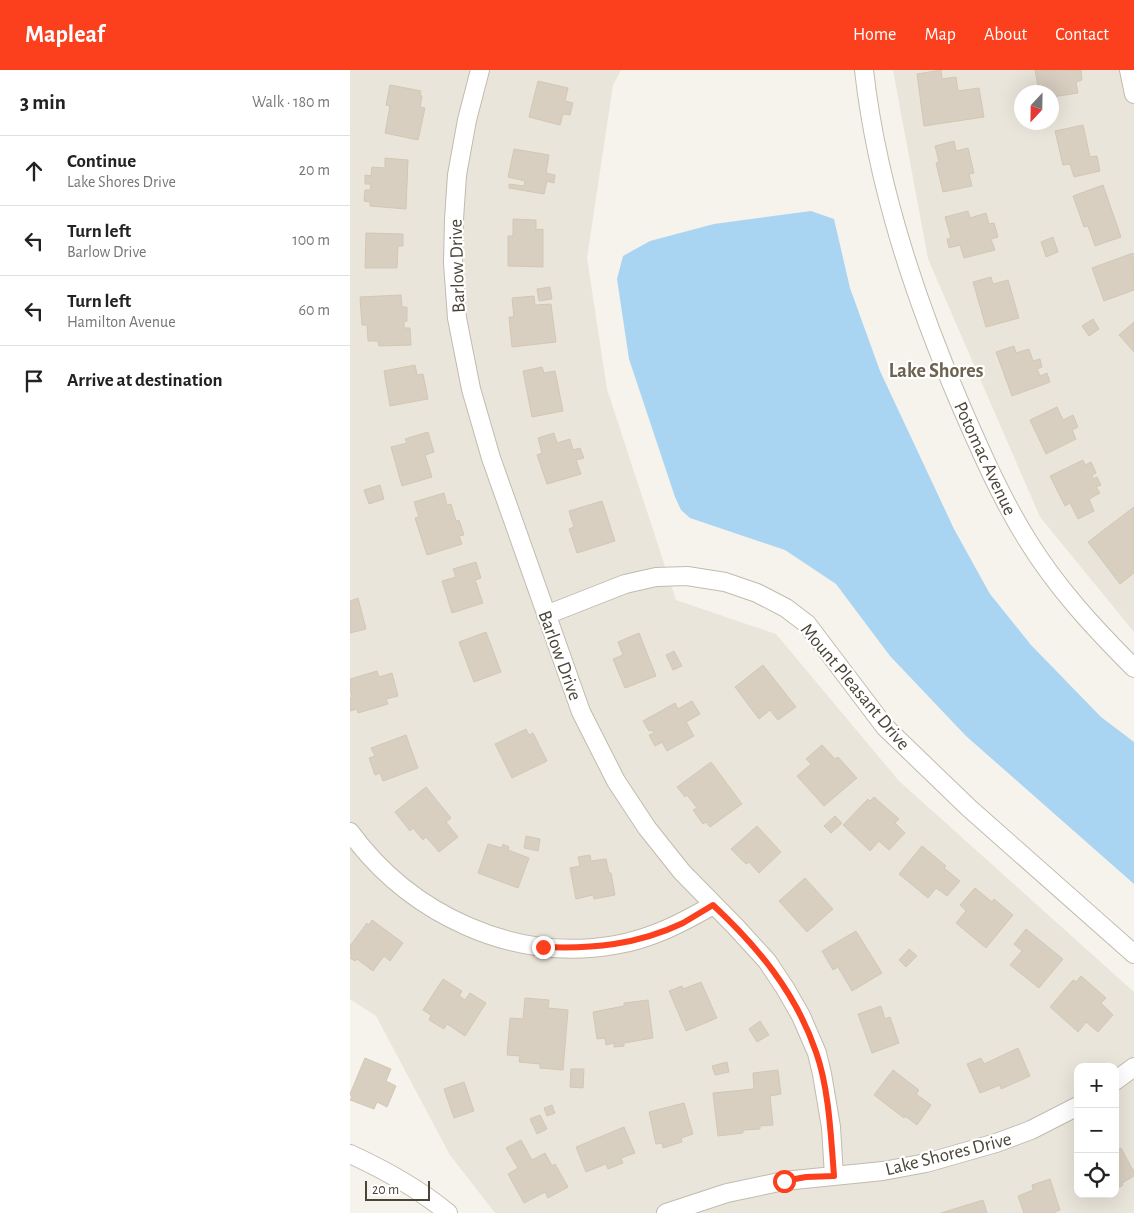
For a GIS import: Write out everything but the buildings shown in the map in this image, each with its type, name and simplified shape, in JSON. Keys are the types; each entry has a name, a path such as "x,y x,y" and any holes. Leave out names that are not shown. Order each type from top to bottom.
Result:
{"street":[{"name":"Barlow Drive","path":"480,70 467,120 457,184 453,263 457,318 472,389 491,458 581,712 616,781 646,828 682,872 767,961 801,1016 817,1053 822,1074 831,1127 834,1176"},
{"name":"Potomac Avenue","path":"864,70 872,122 888,198 909,273 935,346 1000,493 1028,542 1060,588 1096,631 1134,668"},
{"path":"1129,70 1134,94"},
{"name":"Mount Pleasant Drive","path":"546,615 624,584 656,577 687,576 725,582 757,592 786,608 807,624 885,727 969,808 1134,954"},
{"path":"350,832 379,867 414,896 439,913 472,929 507,940 543,947 579,949 615,945 650,936 683,922 713,905"},
{"path":"1119,1078 1134,1067"},
{"name":"Lake Shores Drive","path":"666,1213 727,1193 784,1181 806,1177 883,1171 926,1162 996,1143 1031,1130 1074,1108"},
{"path":"350,1154 379,1167 404,1182 448,1213"}],"shaded area":[{"path":"350,70 621,70 613,85 587,258 607,389 676,600 776,634 899,781 1134,992 1134,1213 495,1213 450,1155 376,1016 350,999"},
{"path":"893,70 1134,70 1134,632 1040,517 928,259"}],"water":[{"path":"811,211 834,219 850,288 880,371 954,529 990,594 1031,645 1101,717 1134,742 1134,884 966,736 890,656 836,584 785,550 690,518 681,510 629,359 617,279 623,256 650,241 714,224"}],"district":[{"name":"Lake Shores","path":"936,370"}],"route":[{"path":"543,947 579,949 615,945 650,936 683,922 713,905 735,926 767,961 785,988 801,1016 817,1053 822,1074 831,1127 834,1176 806,1177 784,1181"}]}
